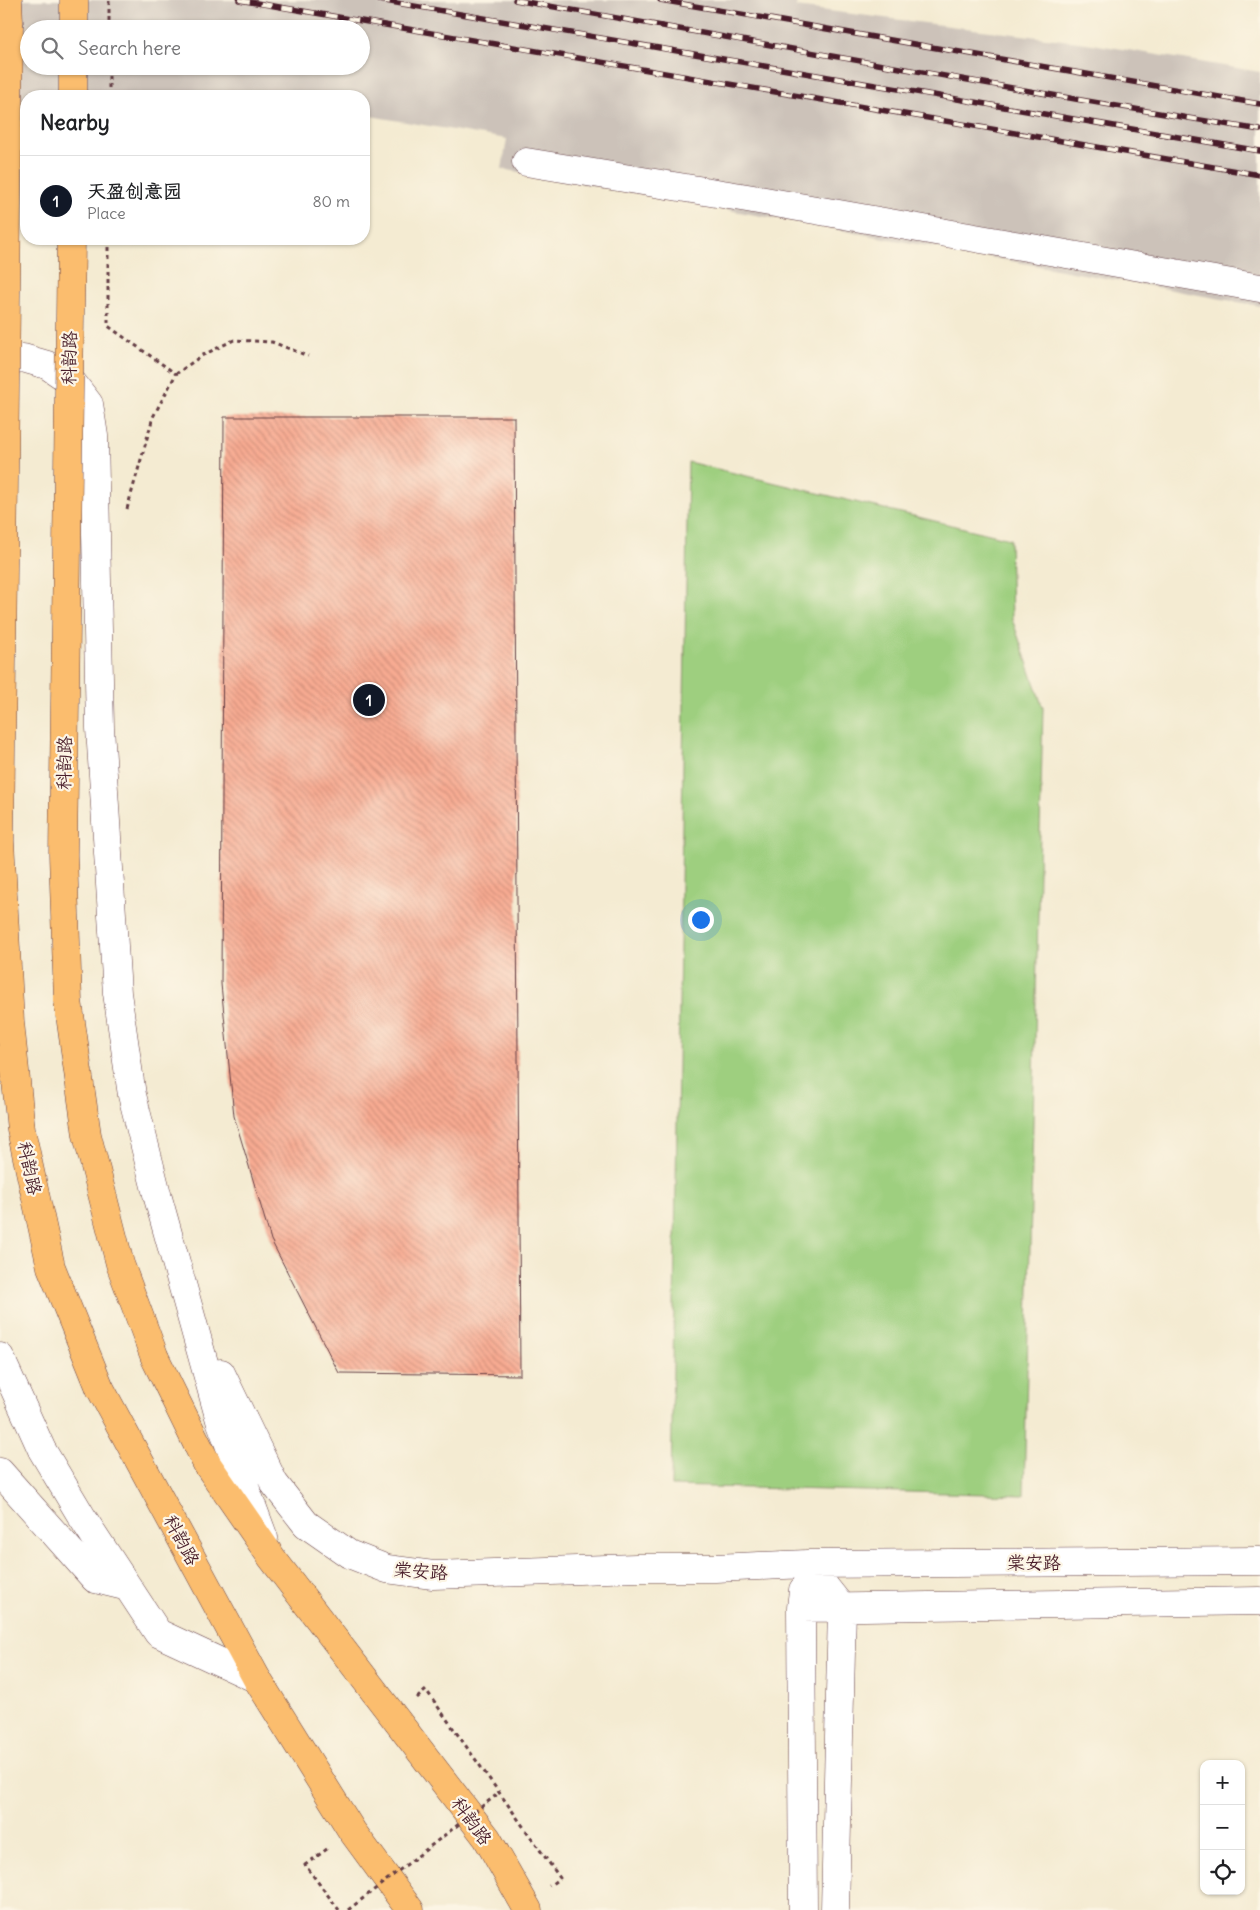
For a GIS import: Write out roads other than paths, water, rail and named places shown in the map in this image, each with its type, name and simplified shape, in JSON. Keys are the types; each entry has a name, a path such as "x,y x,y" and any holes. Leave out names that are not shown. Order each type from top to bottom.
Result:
{"highway":[{"path":"74,0 74,20"},
{"name":"科韵路","path":"9,8 0,841 10,1022 21,1130 50,1267 100,1388 257,1679 352,1831 410,1910"},
{"path":"73,75 73,90"},
{"name":"科韵路","path":"71,245 63,855 68,1001 87,1135 120,1264 155,1358 207,1464 272,1558 487,1838 528,1908"}],"street":[{"path":"526,162 747,198 1260,288"},
{"path":"0,361 23,358 47,365 72,382 89,404 94,436 100,728 118,993 132,1096 220,1420 272,1558"},
{"name":"棠安路","path":"186,1296 243,1421 274,1483 306,1524 349,1554 387,1569 433,1575 807,1564 1260,1561"},
{"path":"0,1357 42,1450 82,1517 158,1633 257,1679"},
{"path":"0,1472 95,1578 128,1587"},
{"path":"807,1564 842,1608 835,1910"},
{"path":"803,1910 801,1608 807,1564"},
{"path":"801,1608 1260,1601"}],"railway":[{"path":"239,0 356,20"},
{"path":"379,0 1260,151"},
{"path":"515,0 1260,130"},
{"path":"660,0 1260,104"},
{"path":"370,22 1260,175"}],"place":[{"name":"天盈创意园","path":"369,700"}]}
